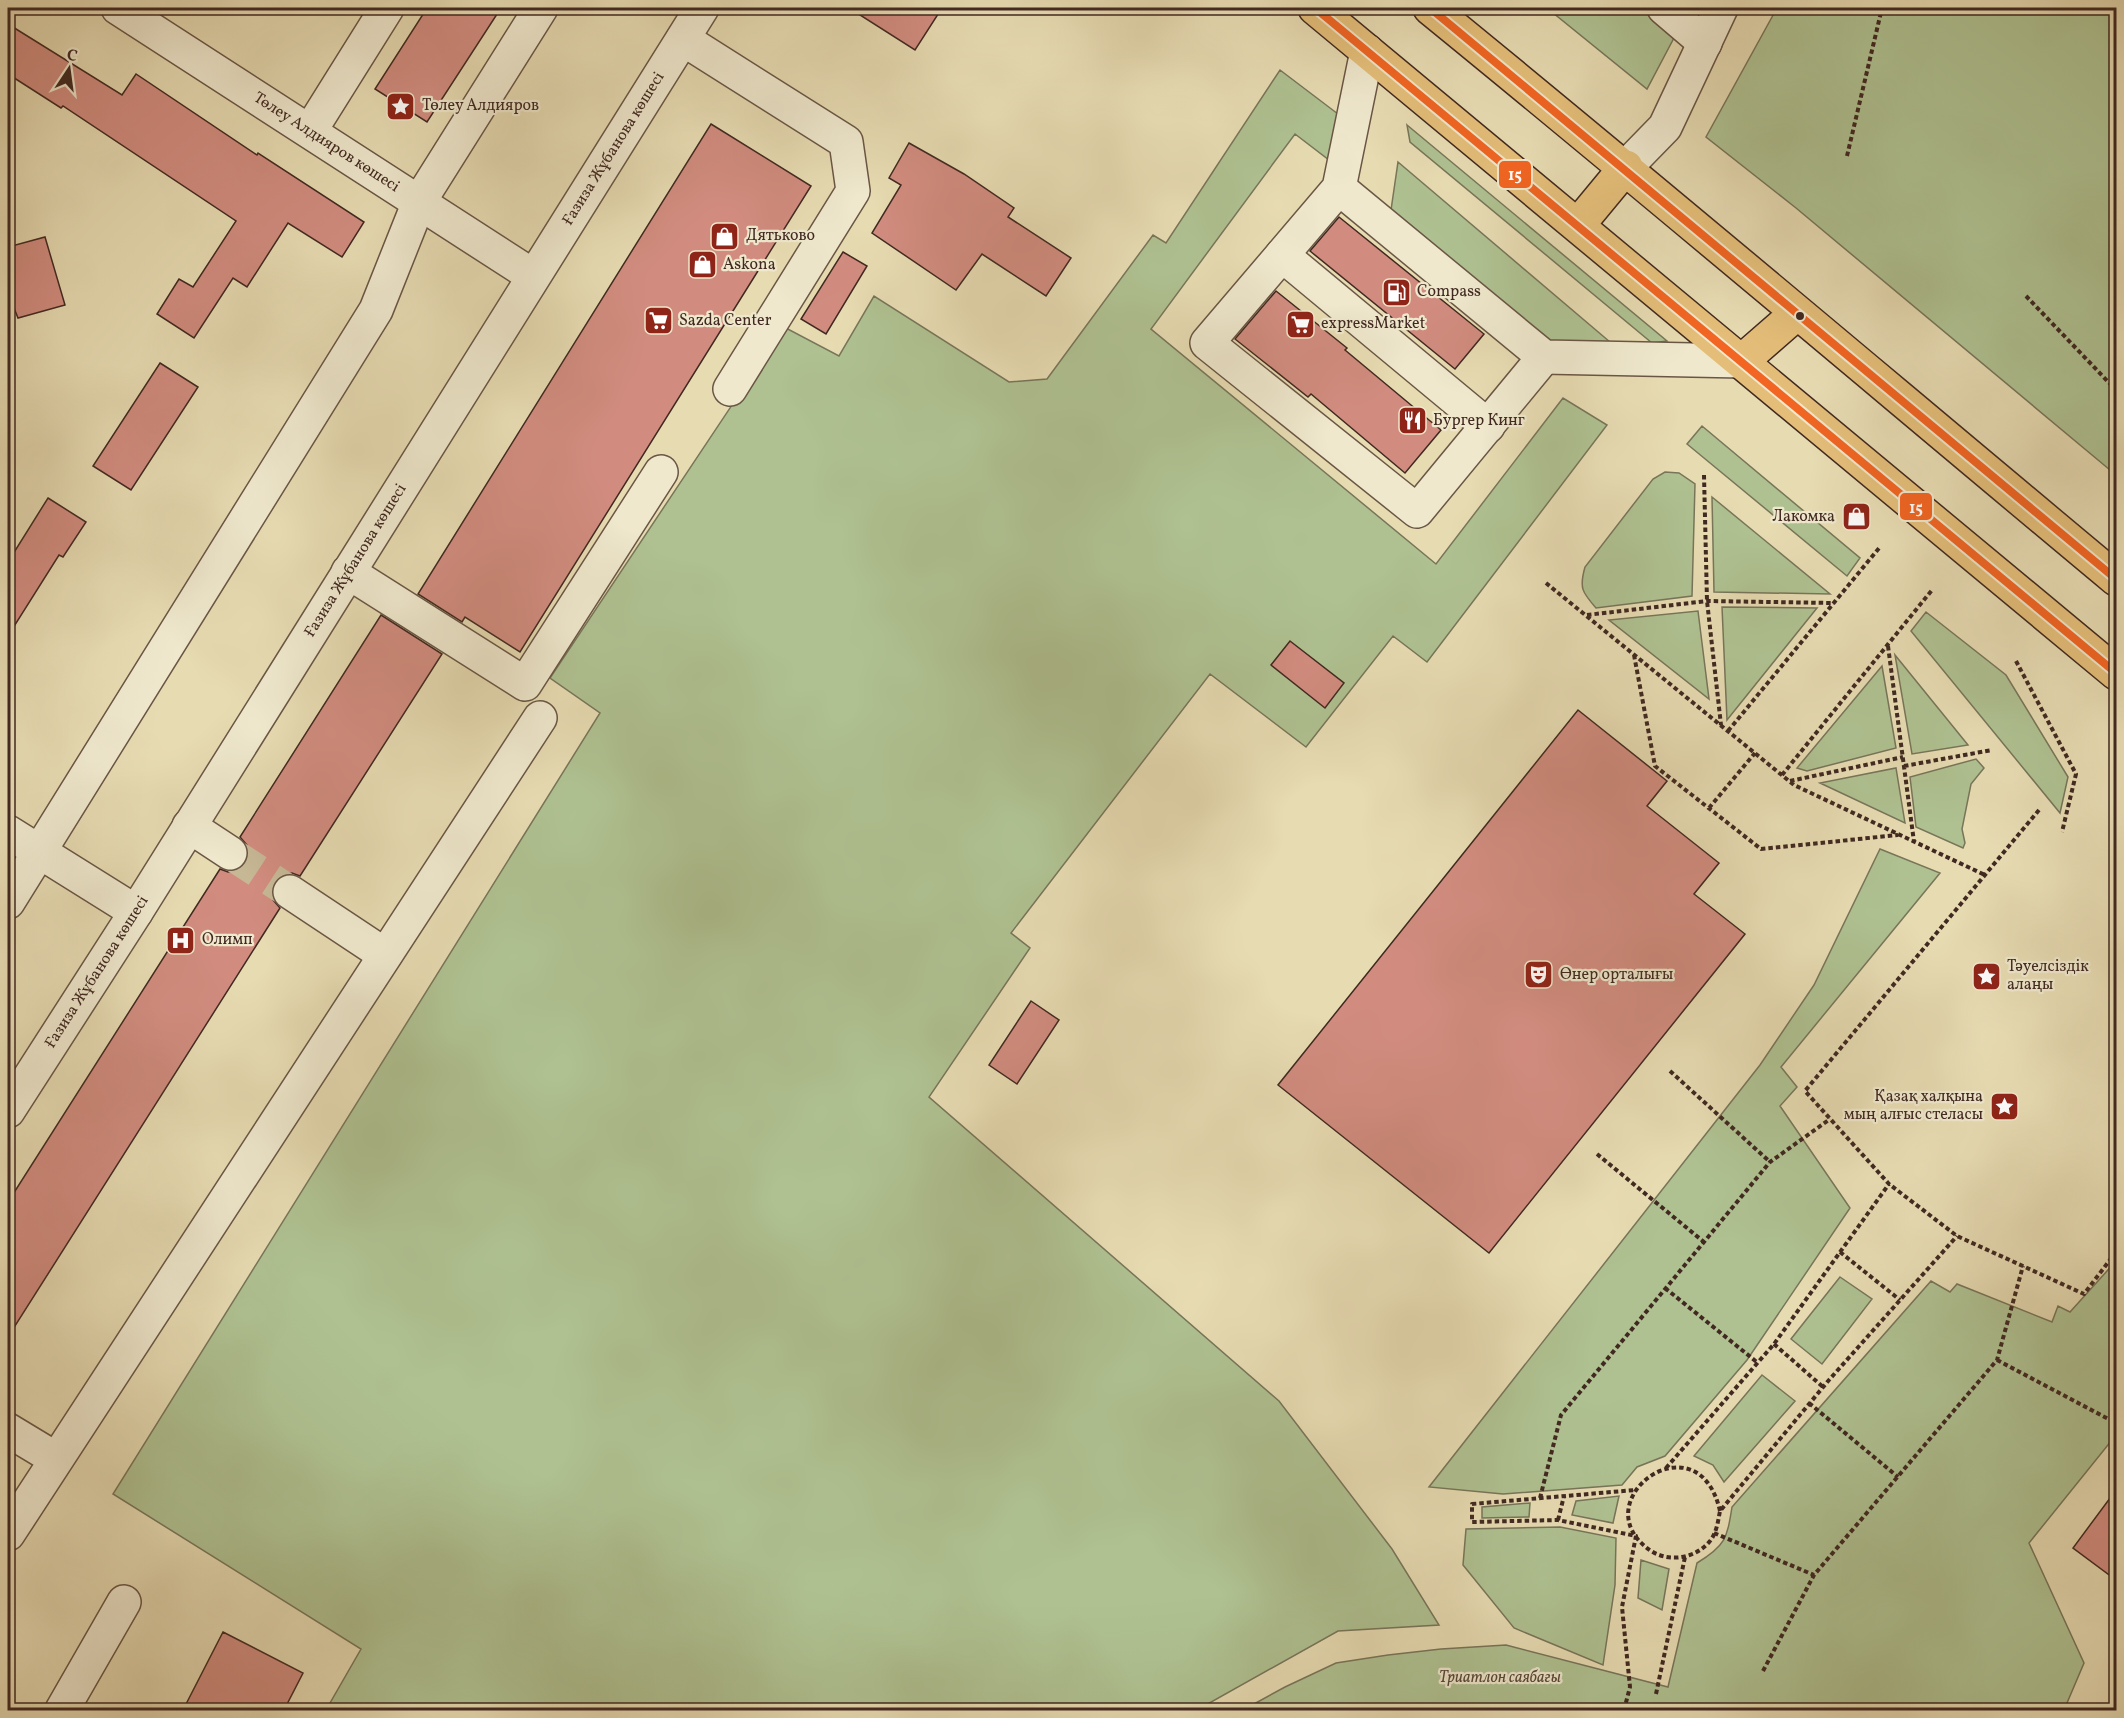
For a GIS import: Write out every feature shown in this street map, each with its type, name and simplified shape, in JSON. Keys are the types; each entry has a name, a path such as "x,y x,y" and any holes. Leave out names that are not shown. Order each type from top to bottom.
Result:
{"main road":[{"path":"1316,8 2116,673"},
{"path":"1430,8 1626,167 2116,579"},
{"path":"1578,225 1626,167"},
{"path":"1742,362 1797,313"}],"street":[{"name":"Төлеу Алдияров көшесі","path":"118,8 533,276"},
{"path":"310,131 387,8"},
{"path":"8,902 376,310 419,202 542,8"},
{"name":"Ғазиза Жұбанова көшесі","path":"8,1111 136,912 702,8"},
{"path":"1664,8 1705,43"},
{"path":"1626,167 1665,127 1721,8"},
{"path":"683,39 846,142 853,191 730,389"},
{"path":"1367,51 1339,188 1208,343 1417,512 1544,357"},
{"path":"1339,188 1544,357 1742,362"},
{"path":"1282,255 1488,426"},
{"path":"348,572 525,684 661,471"},
{"path":"8,1534 540,718"},
{"path":"189,826 230,853"},
{"path":"8,832 136,912"},
{"path":"290,892 385,955"},
{"path":"8,1430 56,1459"},
{"path":"62,1710 124,1602"}],"path":[{"path":"1848,156 1882,8"},
{"path":"2026,296 2116,390"},
{"path":"1704,475 1707,601 1721,726"},
{"path":"1728,731 1880,547"},
{"path":"1546,583 1794,785 1985,875"},
{"path":"1782,775 1932,590"},
{"path":"1586,615 1707,601 1834,603"},
{"path":"1887,645 1914,842"},
{"path":"1634,654 1655,766 1761,849 1899,835"},
{"path":"2016,662 2076,774 2062,832"},
{"path":"1904,766 1992,750"},
{"path":"1709,808 1755,753"},
{"path":"1789,781 1903,757"},
{"path":"2039,810 1805,1091 1888,1184 1957,1236 2084,1294 2116,1252"},
{"path":"1670,1071 1770,1162"},
{"path":"1540,1498 1561,1414 1770,1162 1830,1119"},
{"path":"1597,1155 1704,1242"},
{"path":"1665,1468 1774,1344 1888,1184"},
{"path":"1720,1510 1809,1403 1957,1236"},
{"path":"1840,1252 1900,1300"},
{"path":"1763,1671 1814,1575 1997,1360 2023,1266"},
{"path":"1665,1288 1758,1363"},
{"path":"1774,1344 1823,1387"},
{"path":"1997,1360 2116,1423"},
{"path":"1809,1403 1898,1477"},
{"path":"1665,1468 1681,1468 1696,1473 1708,1482 1716,1496 1720,1510 1718,1526 1711,1540 1700,1550 1685,1557 1671,1558 1657,1554 1636,1536 1630,1522 1629,1508 1636,1490 1652,1473 1665,1468"},
{"path":"1636,1490 1472,1504 1472,1522 1558,1520 1636,1536"},
{"path":"1558,1520 1563,1496"},
{"path":"1714,1533 1814,1575"},
{"path":"1624,1710 1630,1687 1622,1607 1636,1536"},
{"path":"1656,1694 1685,1557"}],"green space":[{"path":"1547,8 1640,8 1675,36 1647,89"},
{"path":"1777,8 2116,8 2116,475 1796,208 1706,137"},
{"path":"1280,70 1338,114 1333,163 1295,134 1151,329 1436,564 1563,398 1607,425 1427,662 1393,636 1306,747 1210,674 1011,933 1030,948 929,1097 1279,1401 1392,1549 1439,1625 1338,1631 1197,1710 326,1710 361,1649 113,1494 600,713 550,678 784,327 839,356 874,296 1009,382 1047,379 1153,235 1166,243"},
{"path":"1407,125 1667,341 1652,343 1410,142"},
{"path":"1398,162 1610,342 1546,345 1390,217"},
{"path":"1702,426 1860,558 1847,576 1687,444"},
{"path":"1665,472 1679,473 1695,484 1692,596 1596,608 1583,589 1582,580 1585,567 1653,479"},
{"path":"1712,497 1830,594 1714,592"},
{"path":"1722,607 1817,608 1727,720"},
{"path":"1698,611 1709,699 1609,620"},
{"path":"1926,612 2006,675 2068,777 2060,813 1911,631"},
{"path":"1895,655 1968,745 1912,754"},
{"path":"1882,666 1896,748 1807,771 1797,768"},
{"path":"1976,759 1984,768 1971,784 1962,829 1965,843 1963,848 1916,827 1910,777"},
{"path":"1896,768 1905,823 1820,783"},
{"path":"1880,849 1940,873 1781,1067 1797,1087 1780,1106 1850,1208 1747,1360 1665,1456 1637,1467 1622,1485 1503,1494 1429,1487 1760,1065 1814,985"},
{"name":"Триатлон саябағы","path":"2116,1261 2116,1435 2029,1543 2084,1663 2064,1710 1243,1710 1336,1663 1441,1649 1506,1645 1668,1687 1697,1563 1714,1552 1723,1541 1732,1507 1931,1281 1950,1292 1957,1284 2052,1322 2058,1306 2070,1312"},
{"path":"1840,1277 1872,1299 1822,1364 1791,1339"},
{"path":"1762,1375 1795,1401 1724,1482 1713,1465 1694,1456"},
{"path":"1619,1496 1613,1523 1572,1515 1576,1501"},
{"path":"1530,1503 1529,1517 1482,1518 1482,1507"},
{"path":"1560,1527 1616,1538 1615,1585 1603,1665 1514,1628 1463,1565 1466,1529"},
{"path":"1641,1560 1669,1569 1662,1610 1638,1598"}],"building":[{"path":"427,8 501,8 427,122 375,89"},
{"path":"849,8 942,8 915,50"},
{"path":"8,24 122,95 136,74 257,155 258,153 364,222 342,257 288,223 247,287 233,278 194,338 157,314 179,279 193,287 236,221 63,106 61,108 8,74"},
{"name":"Sazda Center","path":"711,124 811,186 520,652 465,617 462,622 418,594"},
{"path":"909,143 964,174 1014,208 1008,217 1071,258 1046,296 982,254 956,290 872,233 901,185 889,178"},
{"name":"Compass","path":"1339,217 1484,334 1455,369 1310,251"},
{"path":"45,237 65,305 18,318 8,293 8,247"},
{"path":"843,252 867,266 826,334 801,319"},
{"path":"1276,291 1347,348 1345,350 1441,430 1405,473 1311,394 1308,397 1235,339"},
{"path":"160,363 198,387 131,490 93,466"},
{"path":"48,498 86,522 63,557 59,555 8,636 8,562"},
{"path":"381,615 442,654 300,876 292,873 282,875 274,882 271,891 273,900 280,908 8,1337 8,1202 220,869 228,872 238,870 246,863 249,855 247,845 240,837"},
{"path":"1290,641 1344,683 1325,708 1271,665"},
{"name":"Өнер орталығы","path":"1578,710 1667,781 1647,806 1719,863 1694,894 1745,934 1489,1253 1278,1085"},
{"path":"1031,1001 1059,1020 1017,1084 989,1065"},
{"path":"2116,1490 2116,1580 2073,1548"},
{"path":"223,1632 303,1673 284,1710 183,1710"}],"tunnel":[{"path":"230,853 290,892"}],"transit line":[{"name":"15","path":"1315,8 2116,673"},
{"name":"15","path":"1430,8 2116,579"}],"place":[{"name":"Төлеу Алдияров","path":"401,106"},
{"name":"Дятьково","path":"725,236"},
{"name":"Askona","path":"702,265"},
{"name":"Compass","path":"1396,292"},
{"name":"Sazda Center","path":"658,321"},
{"name":"expressMarket","path":"1300,324"},
{"name":"Бургер Кинг","path":"1412,421"},
{"name":"Лакомка","path":"1856,517"},
{"name":"Олимп","path":"181,940"},
{"name":"Өнер орталығы","path":"1539,975"},
{"name":"Тәуелсіздік алаңы","path":"1986,976"},
{"name":"Қазақ халқына мың алғыс стеласы","path":"2004,1106"}]}
